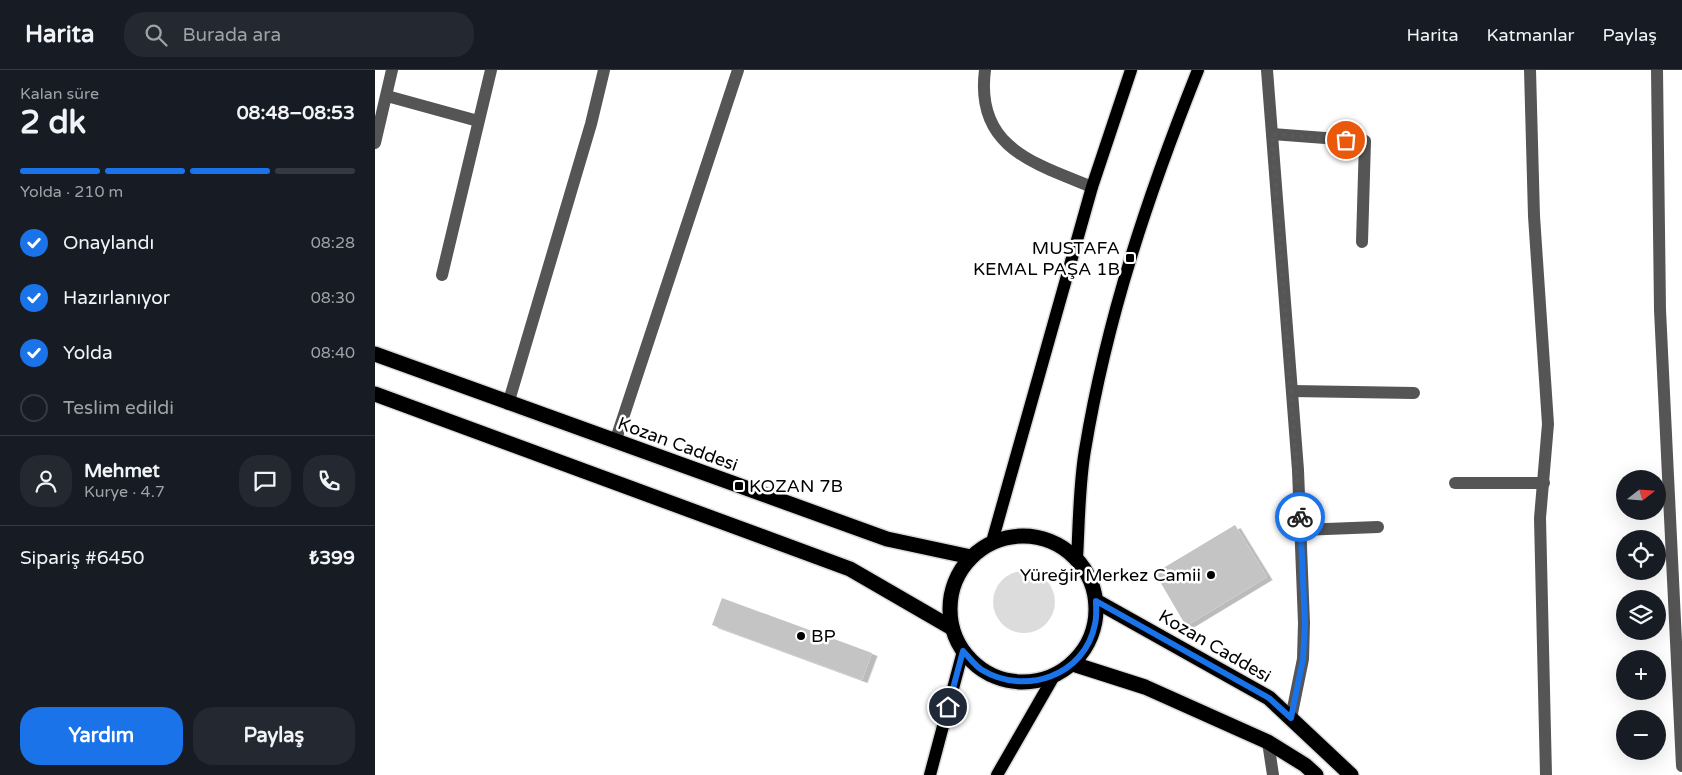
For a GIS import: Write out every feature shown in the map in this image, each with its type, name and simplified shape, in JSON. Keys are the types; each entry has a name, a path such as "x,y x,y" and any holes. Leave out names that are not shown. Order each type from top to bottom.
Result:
{"highway":[{"name":"Kozan Caddesi","path":"375,354 508,404 887,539 971,557"},
{"path":"375,394 850,569 952,628"},
{"path":"1014,536 1037,537 1059,545 1077,559 1090,579 1096,601 1095,624 1087,646 1073,664 1053,676 1029,683 1004,680 981,669 963,651 952,628 950,602 957,578 971,557 992,542 1014,536"},
{"name":"Kozan Caddesi","path":"1096,601 1269,698 1351,775"},
{"path":"1073,664 1145,687 1268,742 1305,765 1316,775"}],"main road":[{"path":"992,542 1092,187 1131,70"},
{"path":"1077,559 1084,452 1107,334 1130,258 1172,135 1198,70"},
{"path":"930,775 963,651"},
{"path":"997,775 1053,676"}],"street":[{"path":"375,143 392,70"},
{"path":"441,275 491,70"},
{"path":"508,404 591,124 604,70"},
{"path":"615,442 738,70"},
{"path":"985,70 983,85 985,111 1002,140 1030,162 1092,187"},
{"path":"1267,70 1292,391 1305,623 1303,659 1291,718"},
{"path":"1531,70 1534,216 1548,424 1540,528 1546,775"},
{"path":"1657,70 1659,310 1682,766"},
{"path":"387,96 478,121"},
{"path":"1272,134 1365,141 1361,242"},
{"path":"1292,391 1415,393"},
{"path":"1455,483 1544,483"},
{"path":"1301,530 1377,528"},
{"path":"1268,742 1273,775"}],"shaded area":[{"path":"1024,571 1036,573 1046,580 1053,590 1055,602 1053,614 1046,624 1036,631 1024,633 1012,631 1002,624 995,614 993,602 995,590 1002,580 1012,573"}],"building":[{"name":"Yüreğir Merkez Camii","path":"1235,525 1267,577 1186,626 1155,573"},
{"path":"722,598 872,653 862,680 712,625"}],"way so far":[{"path":"1300,517 1272,134 1346,140"}],"place":[{"name":"MUSTAFA KEMAL PAŞA 1B","path":"1130,258"},
{"name":"KOZAN 7B","path":"739,486"},
{"name":"Yüreğir Merkez Camii","path":"1211,575"},
{"name":"BP","path":"801,636"}],"route":[{"path":"948,707 963,651 981,669 1004,680 1029,683 1053,676 1073,664 1087,646 1095,624 1096,601 1269,698 1291,718 1303,659 1305,623 1300,517"}]}
